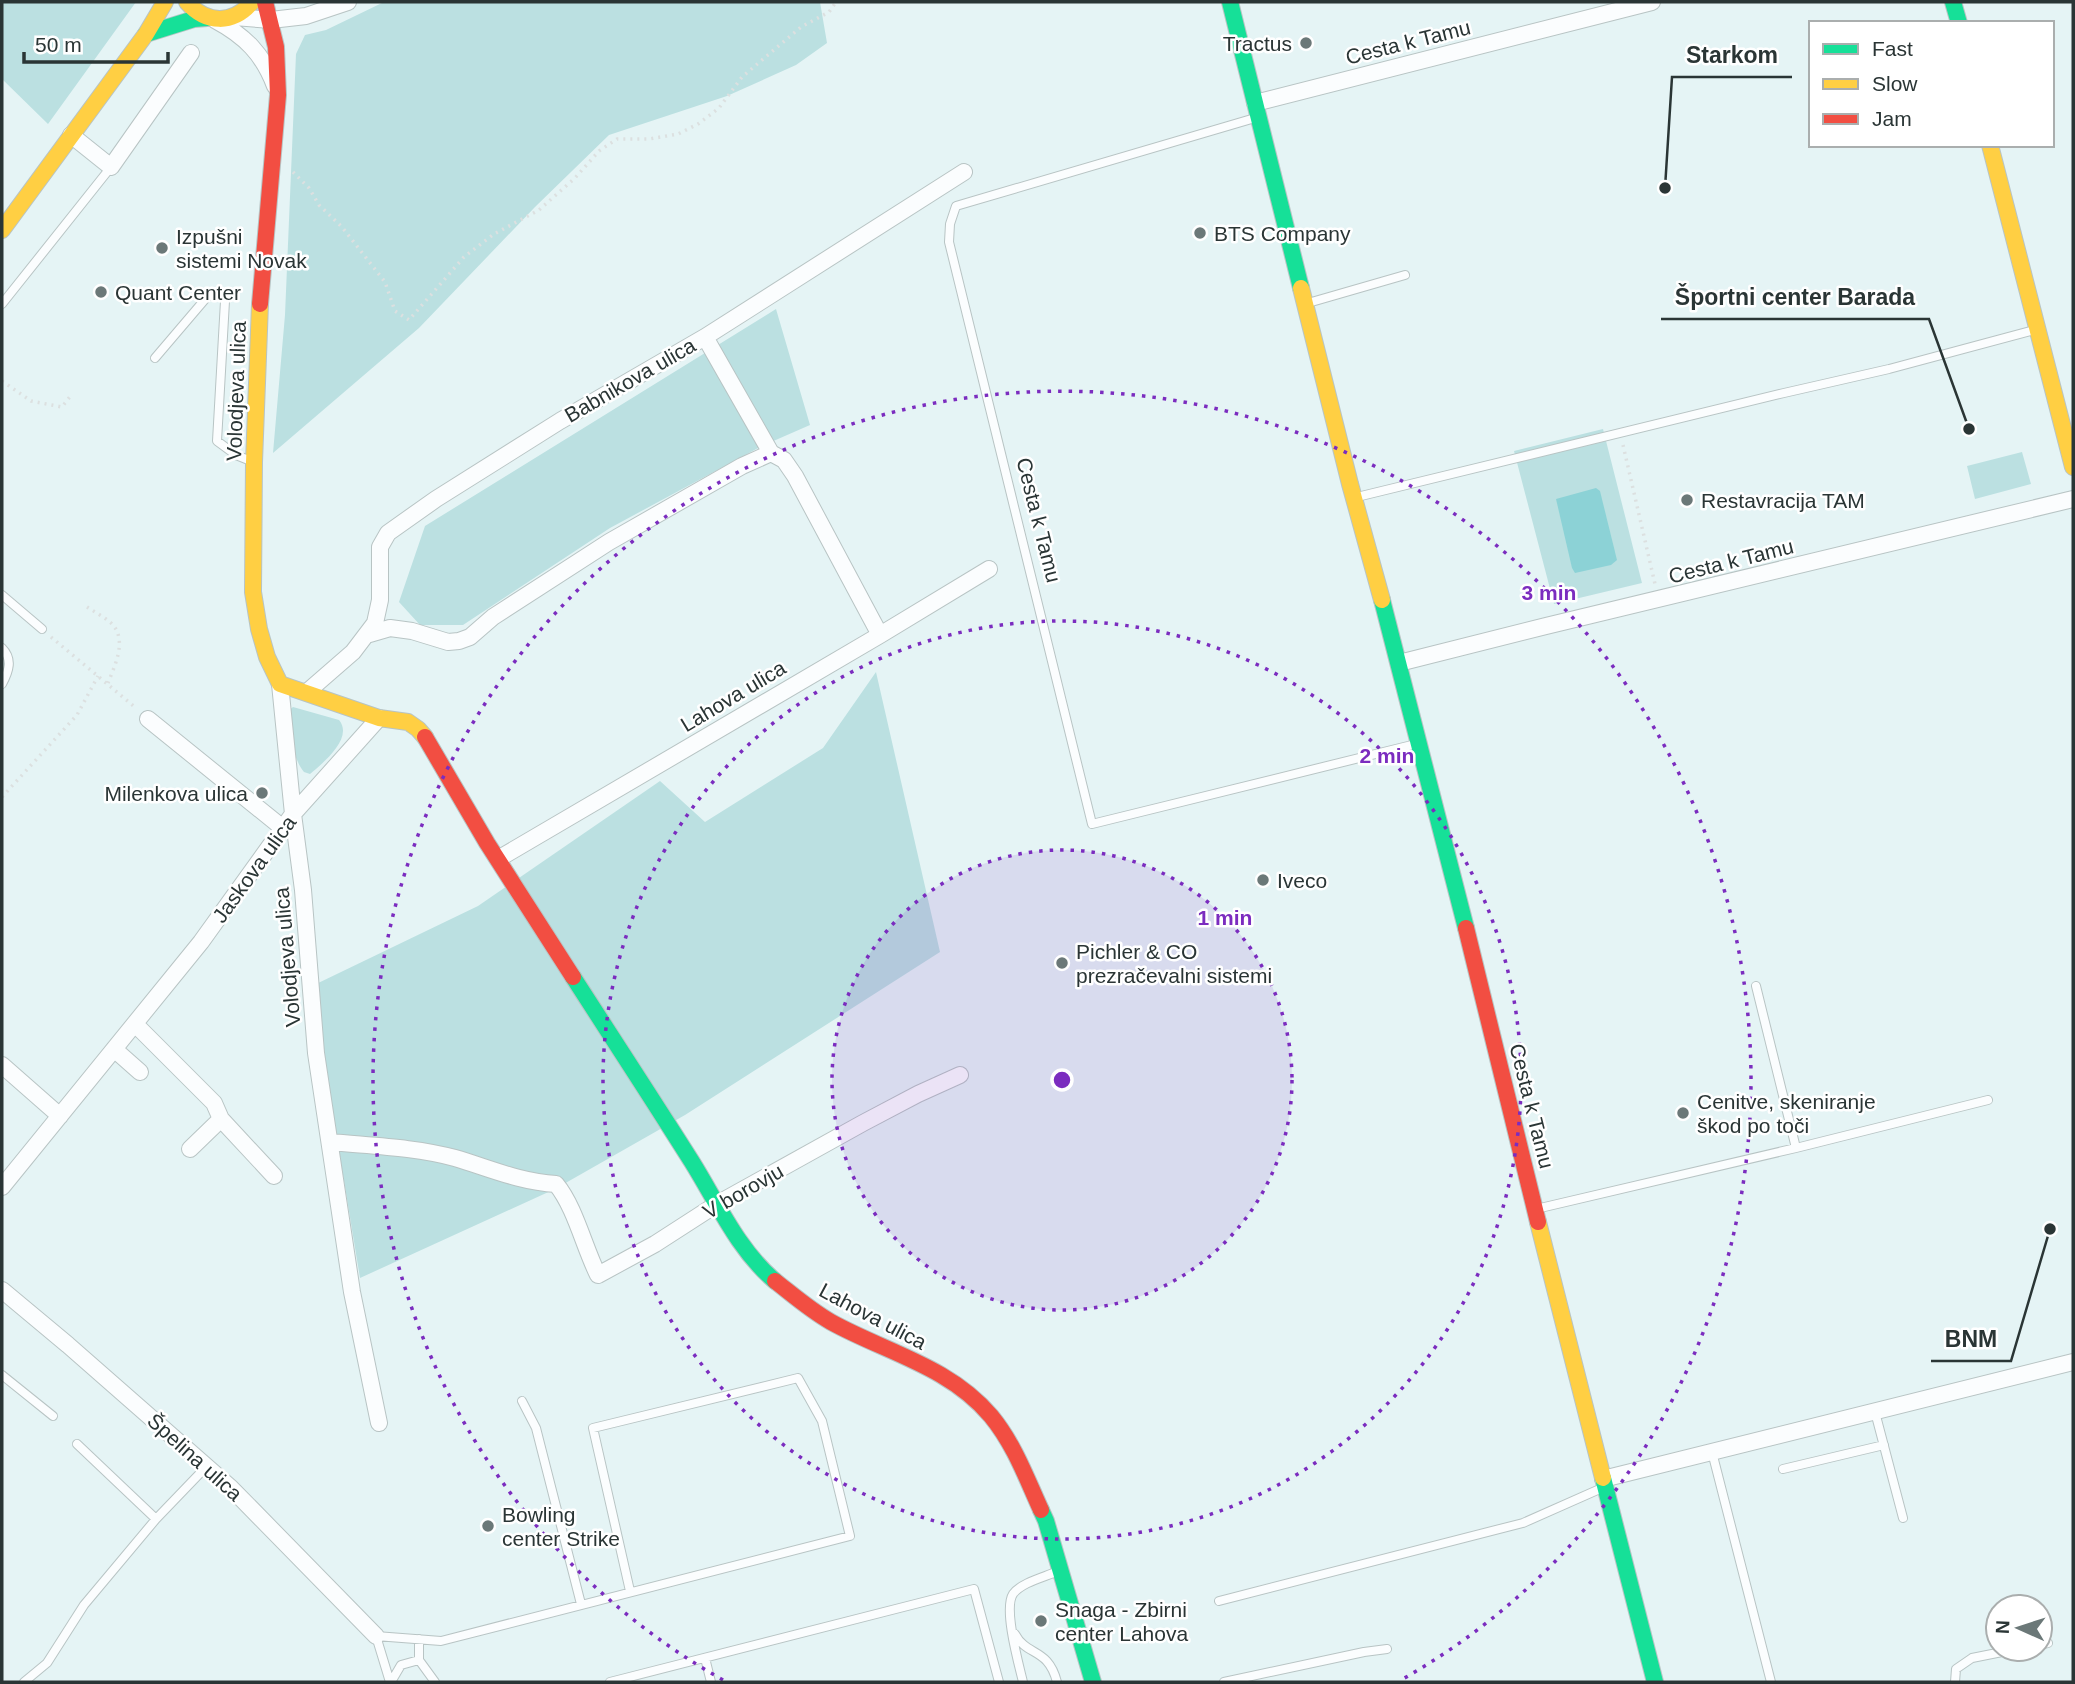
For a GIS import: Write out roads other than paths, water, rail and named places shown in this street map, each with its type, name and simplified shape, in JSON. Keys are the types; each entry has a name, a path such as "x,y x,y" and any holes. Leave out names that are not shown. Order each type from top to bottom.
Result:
{"street":[{"path":"2,230 146,34 165,2"},
{"path":"187,2 197,13 211,19"},
{"path":"234,18 252,2"},
{"name":"Volodjeva ulica","path":"265,2 278,62 278,95 260,297 253,592 267,656 280,684 303,890 316,1054 352,1292 379,1423"},
{"path":"146,34 194,19 271,20 306,16 348,2"},
{"name":"Cesta k Tamu","path":"1230,2 1655,1682"},
{"name":"Cesta k Tamu","path":"1257,110 1652,2"},
{"path":"1953,2 1958,21"},
{"name":"Volodjeva ulica","path":"211,19 239,33 255,51 271,74 278,95"},
{"path":"71,135 111,167 191,53"},
{"path":"1991,147 2073,467"},
{"name":"Babnikova ulica","path":"307,692 353,652 375,623 380,600 380,547 388,533 436,499 560,421 705,337 964,172"},
{"path":"705,337 771,453 784,460 795,476 880,635"},
{"path":"366,635 390,628 412,631 448,642 470,637 493,617 609,542 771,453"},
{"name":"Cesta k Tamu","path":"1399,663 2073,499"},
{"name":"Lahova ulica","path":"498,859 989,569"},
{"path":"280,684 379,718"},
{"name":"Lahova ulica","path":"379,718 408,722 427,740 498,859 755,1260 771,1278 831,1322 938,1372 969,1394 990,1415 1011,1443 1046,1521 1093,1682"},
{"name":"Jaskova ulica","path":"2,1187 201,942 293,814 379,718"},
{"path":"149,719 284,829"},
{"path":"135,1024 214,1103 221,1119 274,1176"},
{"path":"114,1049 139,1072"},
{"path":"2,1065 60,1116"},
{"name":"V borovju","path":"330,1142 453,1158 508,1177 556,1184 569,1204 587,1254 598,1275 655,1244 717,1204 863,1123 960,1075"},
{"path":"190,1149 221,1119"},
{"name":"Špelina ulica","path":"2,1290 231,1488 376,1636"},
{"path":"1604,1483 1712,1452 2073,1362"}],"lane":[{"name":"Cesta k Tamu","path":"1257,110 956,206 950,224 950,242 1092,824 1419,744"},
{"path":"2,304 111,167"},
{"path":"1305,303 1405,275"},
{"path":"155,358 207,297 215,293 222,296 225,301 217,440 236,454 254,462"},
{"path":"1354,498 1889,369 2038,329"},
{"path":"2,595 42,629"},
{"path":"2,648 9,659 8,672 2,684"},
{"path":"1756,986 1796,1149"},
{"path":"1536,1209 1796,1149 1988,1100"},
{"path":"2,1375 52,1416"},
{"path":"390,1682 376,1636 441,1641 850,1536 822,1421 798,1378 593,1428 630,1591"},
{"path":"522,1401 536,1428 580,1604"},
{"path":"1875,1412 1903,1518"},
{"path":"77,1444 156,1519"},
{"path":"1783,1469 1884,1445"},
{"path":"1712,1452 1770,1682"},
{"path":"24,1682 47,1662 83,1605 156,1519 206,1467"},
{"path":"1219,1601 1523,1523 1604,1483"},
{"path":"1023,1682 1015,1650 1009,1605 1013,1594 1023,1586 1061,1570"},
{"path":"610,1682 974,1589 999,1682"},
{"path":"1013,1628 1020,1643 1045,1658 1054,1668 1057,1682"},
{"path":"419,1639 419,1660 435,1682"},
{"path":"1224,1682 1387,1649"},
{"path":"1955,1682 1956,1669 1972,1658 1984,1656"},
{"path":"705,1658 711,1682"},
{"path":"390,1682 401,1665 419,1660"}],"water":[{"path":"1596,488 1600,491 1617,560 1611,565 1575,573 1556,499"}],"place":[{"name":"Tractus","path":"1306,43"},
{"name":"Starkom","path":"1665,188"},
{"name":"BTS Company","path":"1200,233"},
{"name":"Izpušni sistemi Novak","path":"162,248"},
{"name":"Quant Center","path":"101,292"},
{"name":"Športni center Barada","path":"1969,429"},
{"name":"Restavracija TAM","path":"1687,500"},
{"name":"Milenkova ulica","path":"262,793"},
{"name":"Iveco","path":"1263,880"},
{"name":"Pichler & CO prezračevalni sistemi","path":"1062,963"},
{"name":"Cenitve, skeniranje škod po toči","path":"1683,1113"},
{"name":"BNM","path":"2050,1229"},
{"name":"Bowling center Strike","path":"488,1526"},
{"name":"Snaga - Zbirni center Lahova","path":"1041,1621"}]}
